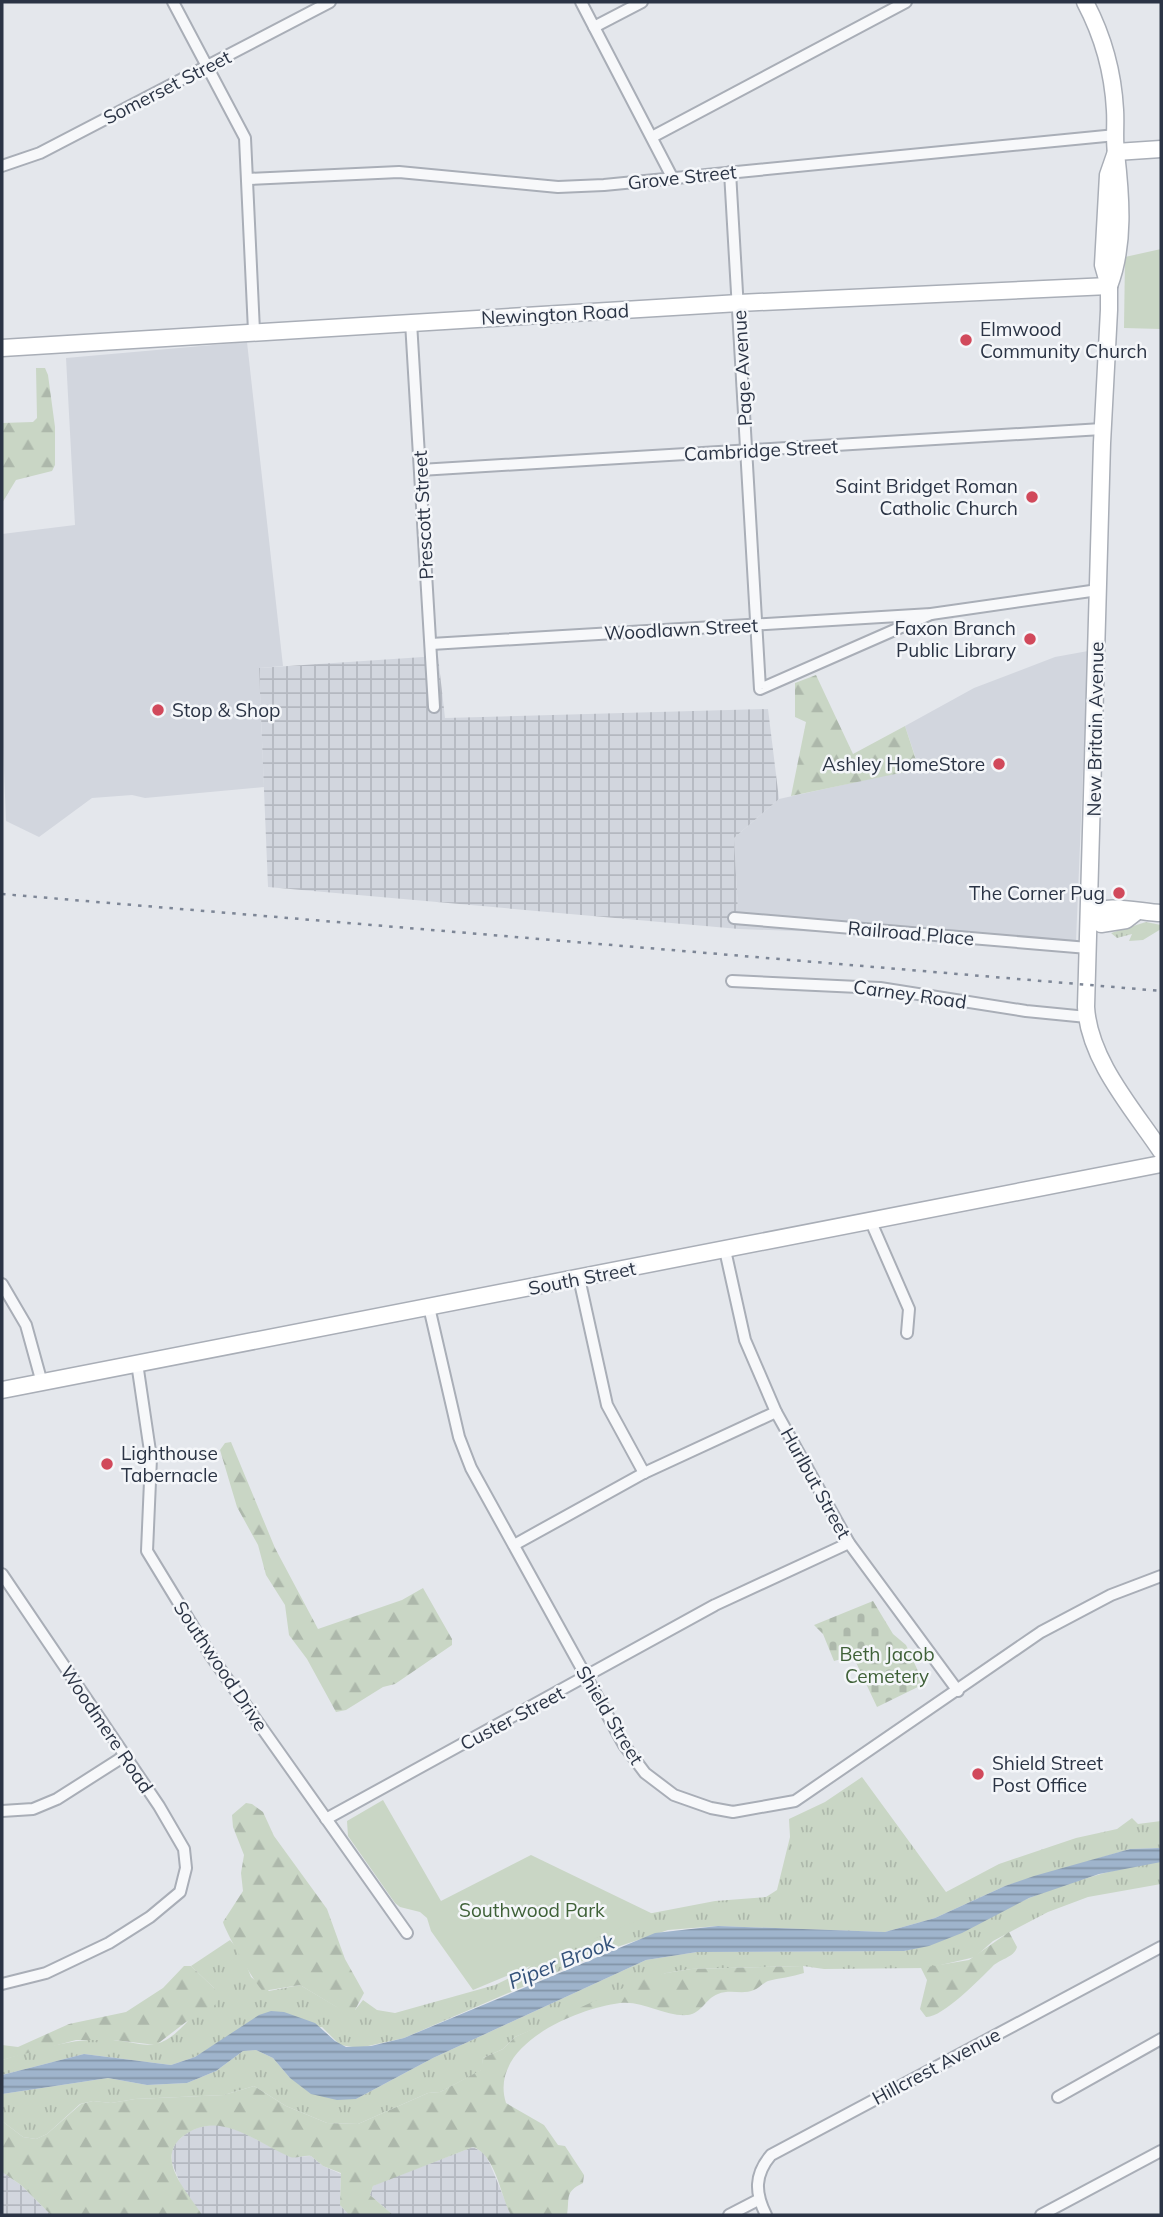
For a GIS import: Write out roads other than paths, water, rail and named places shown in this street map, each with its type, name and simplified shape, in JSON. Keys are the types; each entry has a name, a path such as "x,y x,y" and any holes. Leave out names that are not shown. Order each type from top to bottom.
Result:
{"main road":[{"name":"New Britain Avenue","path":"1085,2 1100,33 1113,78 1116,144 1121,179 1118,254 1109,286 1102,429 1087,1017 1104,1063 1161,1151"},
{"path":"1116,144 1161,149"},
{"name":"Newington Road","path":"2,348 739,303 1109,286"},
{"path":"1090,916 1101,924 1126,920 1135,913 1161,913"},
{"name":"South Street","path":"2,1390 1161,1164"}],"street":[{"path":"173,2 245,138 254,331"},
{"name":"Somerset Street","path":"2,166 40,153 330,2"},
{"path":"581,2 672,177"},
{"path":"594,27 642,2"},
{"path":"652,137 906,2"},
{"name":"Grove Street","path":"247,179 399,172 558,187 604,186 730,172 1116,144"},
{"name":"Page Avenue","path":"730,172 760,689"},
{"name":"Prescott Street","path":"411,322 434,707"},
{"name":"Cambridge Street","path":"420,470 1102,429"},
{"name":"Woodlawn Street","path":"430,644 930,614 1098,590"},
{"name":"Woodlawn Street","path":"760,689 930,614"},
{"name":"Railroad Place","path":"734,918 1088,948"},
{"name":"Carney Road","path":"732,981 880,988 1031,1012 1087,1017"},
{"path":"871,1222 909,1309 906,1333"},
{"name":"Hurlbut Street","path":"724,1250 746,1340 776,1412 849,1543 958,1692"},
{"path":"579,1278 607,1405 644,1473"},
{"path":"2,1283 26,1325 42,1382"},
{"name":"Shield Street","path":"429,1307 459,1437 471,1468 624,1745 645,1773 674,1795 711,1808 733,1812 794,1801 1071,1614 1161,1576"},
{"name":"Southwood Drive","path":"137,1363 151,1458 147,1551 211,1656 407,1934"},
{"path":"514,1545 644,1473 776,1412"},
{"name":"Custer Street","path":"326,1819 587,1678 715,1605 849,1543"},
{"name":"Woodmere Road","path":"2,1574 126,1755 184,1849 186,1868 180,1892 150,1917 77,1960 46,1973 2,1984"},
{"path":"2,1811 33,1809 57,1799 126,1755"},
{"name":"Hillcrest Avenue","path":"758,2200 757,2181 762,2165 771,2155 1161,1947"},
{"path":"1058,2097 1161,2039"},
{"path":"1047,2214 1161,2151"},
{"path":"729,2215 758,2200 766,2215"}],"water":[{"path":"1161,1848 1161,1862 1099,1874 1029,1898 962,1933 929,1946 904,1951 697,1952 646,1960 433,2058 356,2099 337,2100 311,2094 290,2078 273,2058 256,2050 243,2051 216,2071 187,2083 147,2085 108,2078 2,2094 2,2075 84,2054 171,2065 195,2057 259,2015 271,2011 284,2012 315,2023 346,2047 371,2046 404,2038 655,1933 718,1926 885,1932 935,1918 1005,1886 1034,1876 1130,1849"}],"railway":[{"path":"2,894 1161,991"}],"place":[{"name":"Elmwood Community Church","path":"966,340"},
{"name":"Saint Bridget Roman Catholic Church","path":"1032,497"},
{"name":"Faxon Branch Public Library","path":"1030,639"},
{"name":"Stop & Shop","path":"158,710"},
{"name":"Ashley HomeStore","path":"999,764"},
{"name":"The Corner Pug","path":"1119,893"},
{"name":"Lighthouse Tabernacle","path":"107,1464"},
{"name":"Shield Street Post Office","path":"978,1774"}],"park label":[{"name":"Beth Jacob Cemetery","path":"887,1665"},
{"name":"Southwood Park","path":"532,1910"}],"water label":[{"name":"Piper Brook","path":"561,1961"}]}
